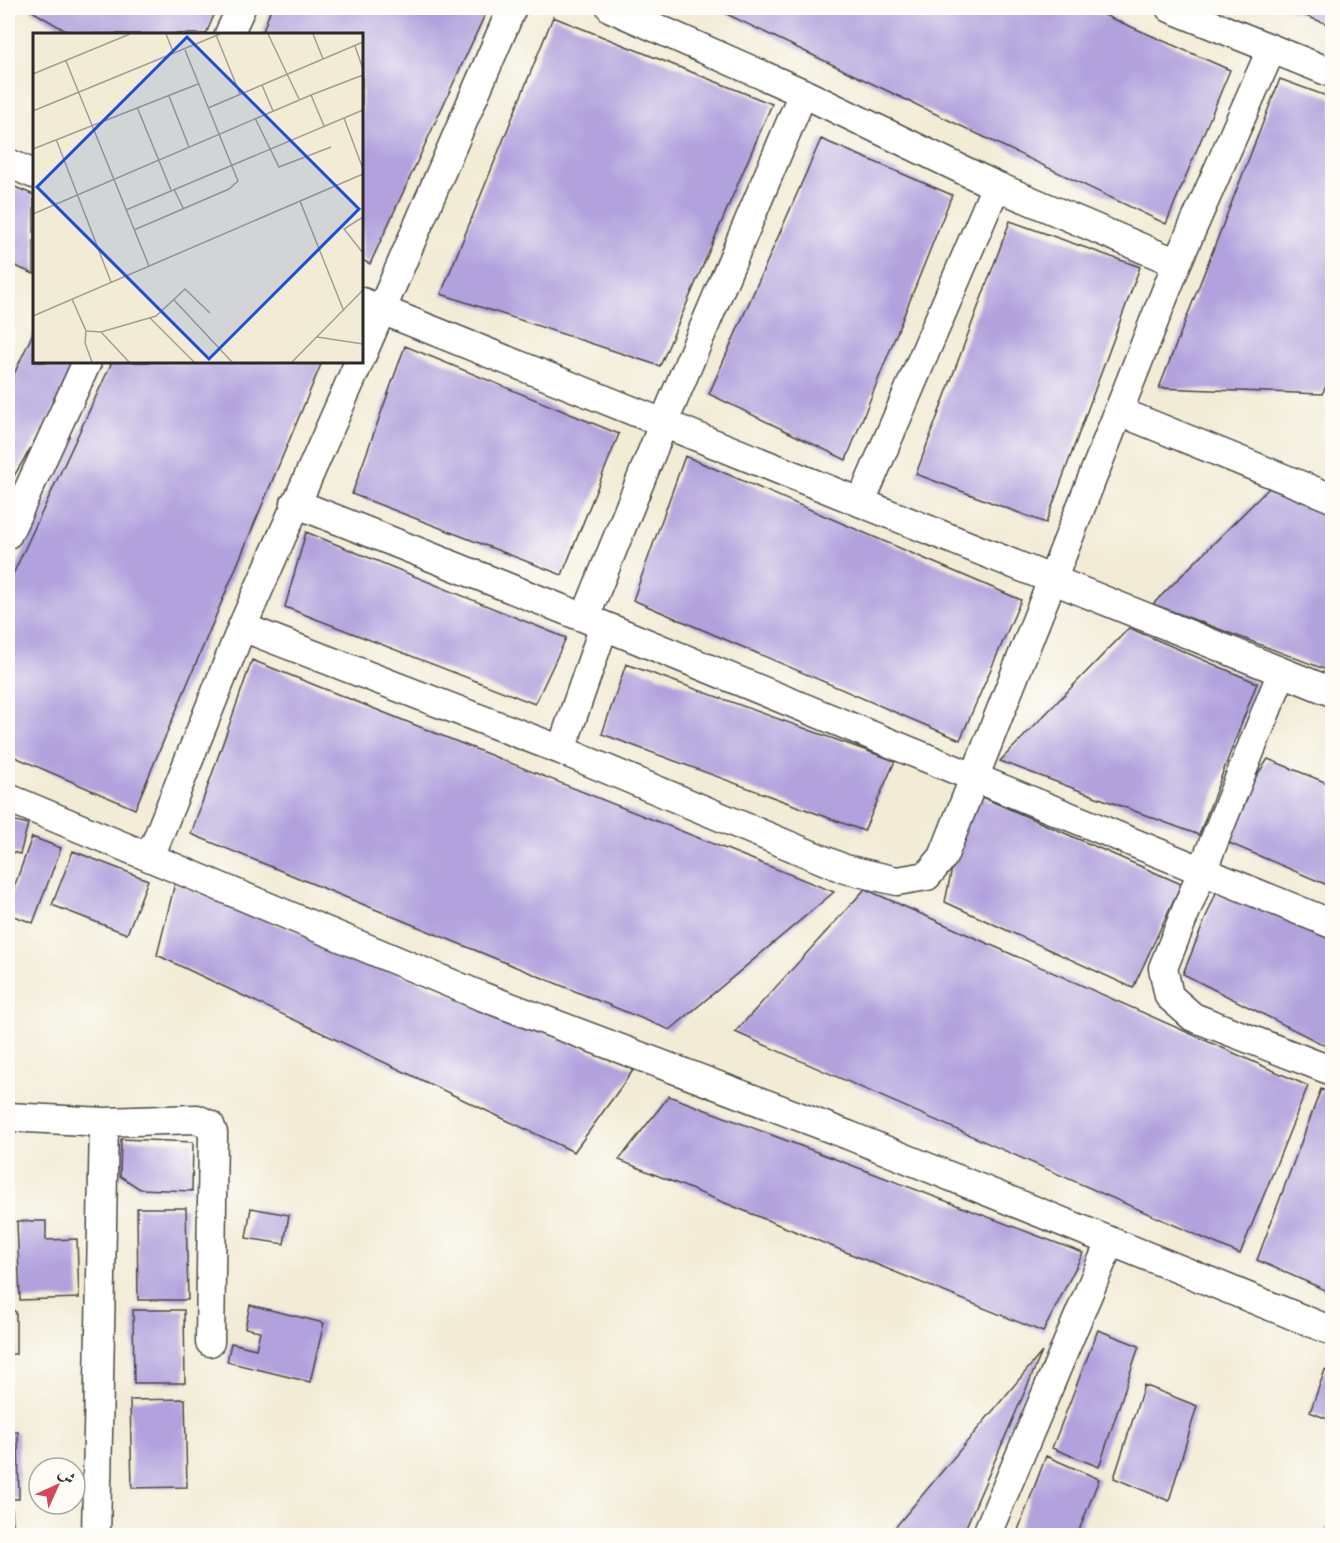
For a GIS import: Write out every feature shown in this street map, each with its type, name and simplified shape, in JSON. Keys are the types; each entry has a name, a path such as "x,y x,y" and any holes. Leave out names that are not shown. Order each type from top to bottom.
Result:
{"street":[{"path":"229,33 241,8"},
{"path":"363,350 372,306 512,8"},
{"path":"612,8 803,93 996,186 1177,263"},
{"path":"1170,8 1208,15 1271,50 1332,73"},
{"path":"243,627 561,750 845,869 897,881 927,876 943,857 1177,263 1271,50"},
{"path":"561,750 594,622 664,422 803,93"},
{"path":"8,163 33,174"},
{"path":"861,502 996,186"},
{"path":"372,306 1332,692"},
{"path":"8,534 87,363"},
{"path":"150,856 295,503 359,363"},
{"path":"1118,411 1330,490"},
{"path":"295,503 594,622 1332,924"},
{"path":"1282,672 1163,968 1168,996 1193,1017 1332,1071"},
{"path":"8,798 481,996 848,1135 1332,1331"},
{"path":"8,1117 104,1122 197,1119 210,1125 213,1133 210,1341"},
{"path":"96,1536 104,1122"},
{"path":"986,1536 1110,1242"}],"building":[{"path":"27,8 217,8 206,33 69,33"},
{"path":"271,8 488,8 370,264 363,260 363,33 262,33"},
{"path":"714,8 1088,8 1230,70 1166,224"},
{"path":"1285,8 1332,8 1332,26"},
{"path":"553,17 772,104 660,366 441,294"},
{"path":"1280,79 1332,98 1332,374 1322,394 1159,388"},
{"path":"821,139 952,195 846,460 709,394"},
{"path":"8,184 33,195 33,274 8,263"},
{"path":"1010,221 1140,267 1046,523 916,474"},
{"path":"33,333 33,363 81,363 8,486 8,387"},
{"path":"405,346 619,434 562,575 352,494"},
{"path":"112,363 322,363 135,809 8,754 8,585"},
{"path":"685,456 1021,600 960,740 633,600"},
{"path":"1270,487 1332,508 1332,672 1153,604"},
{"path":"306,532 566,638 535,704 285,607"},
{"path":"1129,628 1257,683 1199,835 1000,761"},
{"path":"252,660 834,892 670,1030 191,834"},
{"path":"626,664 895,761 864,831 602,734"},
{"path":"1268,759 1332,785 1332,887 1215,837"},
{"path":"968,791 1181,884 1133,988 945,902"},
{"path":"8,819 28,824 20,854 8,851"},
{"path":"32,837 61,848 33,923 8,914 8,904"},
{"path":"73,851 148,880 127,934 52,905"},
{"path":"175,883 634,1069 574,1152 157,955"},
{"path":"865,889 1308,1086 1240,1254 735,1032"},
{"path":"1217,890 1332,940 1332,1049 1183,974"},
{"path":"1321,1089 1332,1094 1332,1293 1257,1260"},
{"path":"669,1096 1083,1253 1043,1332 619,1160"},
{"path":"121,1139 193,1142 192,1191 140,1189 120,1176"},
{"path":"137,1208 186,1208 188,1300 138,1300"},
{"path":"251,1208 289,1215 284,1244 246,1238"},
{"path":"17,1221 46,1221 46,1240 77,1239 79,1298 20,1300"},
{"path":"250,1305 324,1323 310,1382 227,1362 231,1343 256,1349 260,1331 245,1328"},
{"path":"8,1308 16,1312 16,1354 8,1354"},
{"path":"133,1310 184,1310 185,1383 134,1383"},
{"path":"1098,1330 1139,1346 1099,1467 1052,1448"},
{"path":"1042,1352 962,1536 888,1536"},
{"path":"1325,1370 1332,1373 1332,1421 1310,1412"},
{"path":"1144,1385 1197,1406 1169,1501 1114,1478"},
{"path":"185,1399 187,1487 132,1488 130,1400"},
{"path":"8,1432 18,1432 19,1499 8,1499"},
{"path":"1046,1456 1099,1479 1077,1536 1025,1536 1017,1533"},
{"path":"8,1509 12,1509 14,1536 8,1536"},
{"path":"1332,1516 1332,1536 1323,1536"}]}
